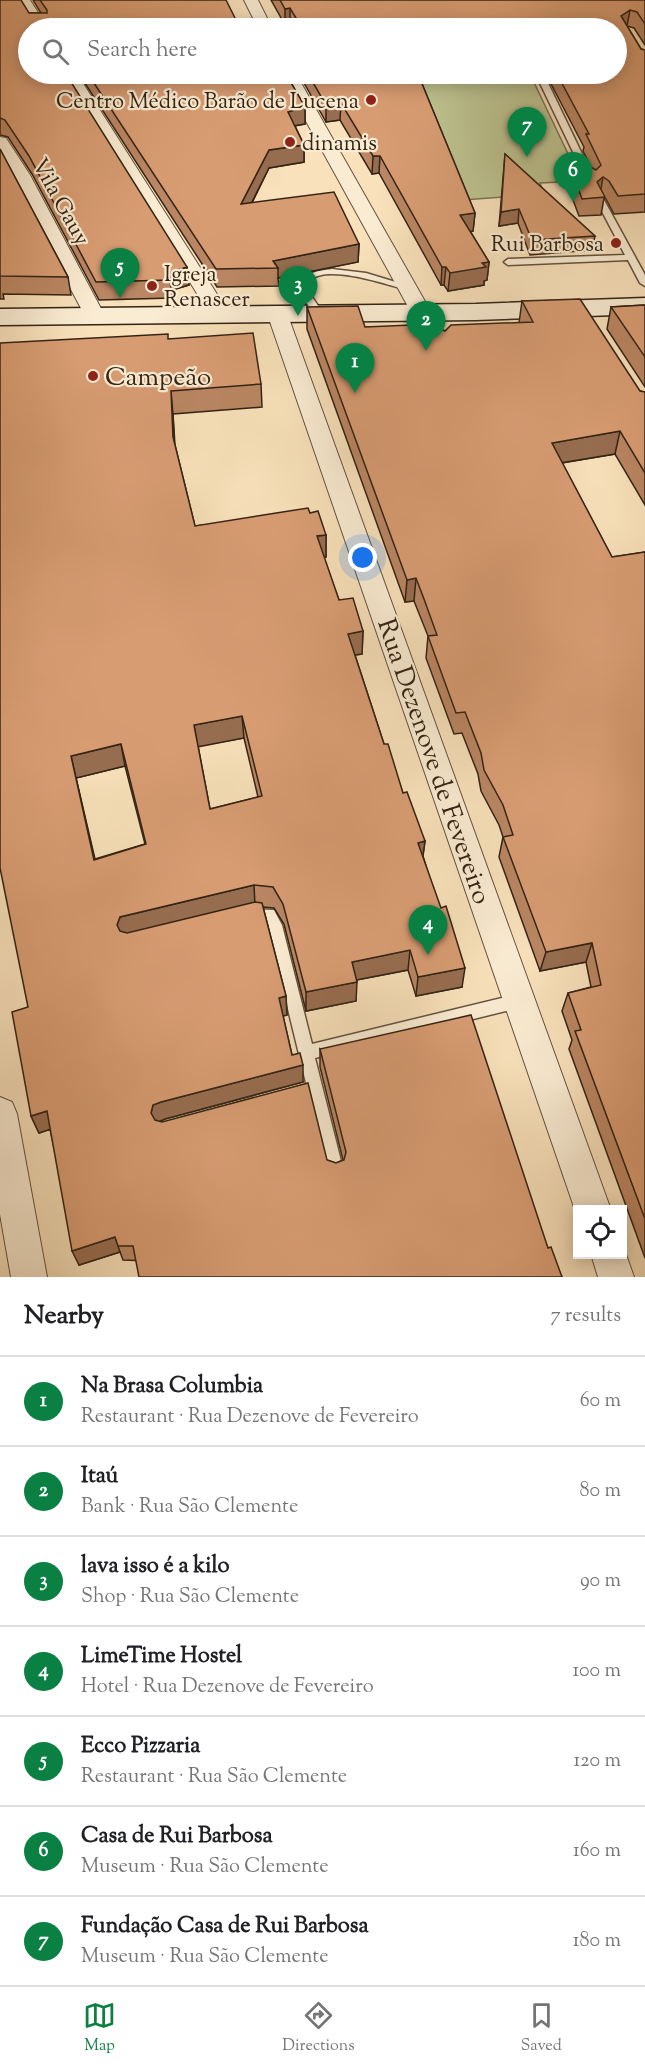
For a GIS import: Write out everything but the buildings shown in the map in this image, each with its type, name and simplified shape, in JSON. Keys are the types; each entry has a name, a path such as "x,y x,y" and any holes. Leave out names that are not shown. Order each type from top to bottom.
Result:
{"main road":[{"path":"0,317 219,313 585,315 645,306"}],"street":[{"path":"23,0 35,18"},
{"path":"251,0 260,18"},
{"path":"75,84 219,313"},
{"path":"294,84 407,287 427,315"},
{"name":"Vila Gauy","path":"0,142 21,175 95,315"},
{"name":"Rua Dezenove de Fevereiro","path":"277,313 592,1205"},
{"path":"0,1114 29,1277"},
{"path":"611,1259 616,1277"}],"lane":[{"path":"544,84 591,183"},
{"path":"600,200 645,283"},
{"path":"508,262 631,257"},
{"path":"318,313 301,288 307,276 331,272 351,272 407,287"},
{"path":"233,920 256,914 269,915 275,925 306,1053 310,1091 335,1169"},
{"path":"306,1053 520,1000"}],"green space":[{"path":"415,84 535,84 581,181 540,183 544,194 463,200"}],"place":[{"name":"Centro Médico Barão de Lucena","path":"371,100"},
{"name":"dinamis","path":"290,142"},
{"name":"Fundação Casa de Rui Barbosa","path":"527,157"},
{"name":"Casa de Rui Barbosa","path":"573,202"},
{"name":"Rui Barbosa","path":"616,243"},
{"name":"Igreja Renascer","path":"152,286"},
{"name":"Ecco Pizzaria","path":"120,298"},
{"name":"lava isso é a kilo","path":"298,316"},
{"name":"Itaú","path":"426,351"},
{"name":"Campeão","path":"93,376"},
{"name":"Na Brasa Columbia","path":"355,393"},
{"name":"LimeTime Hostel","path":"428,955"}]}
